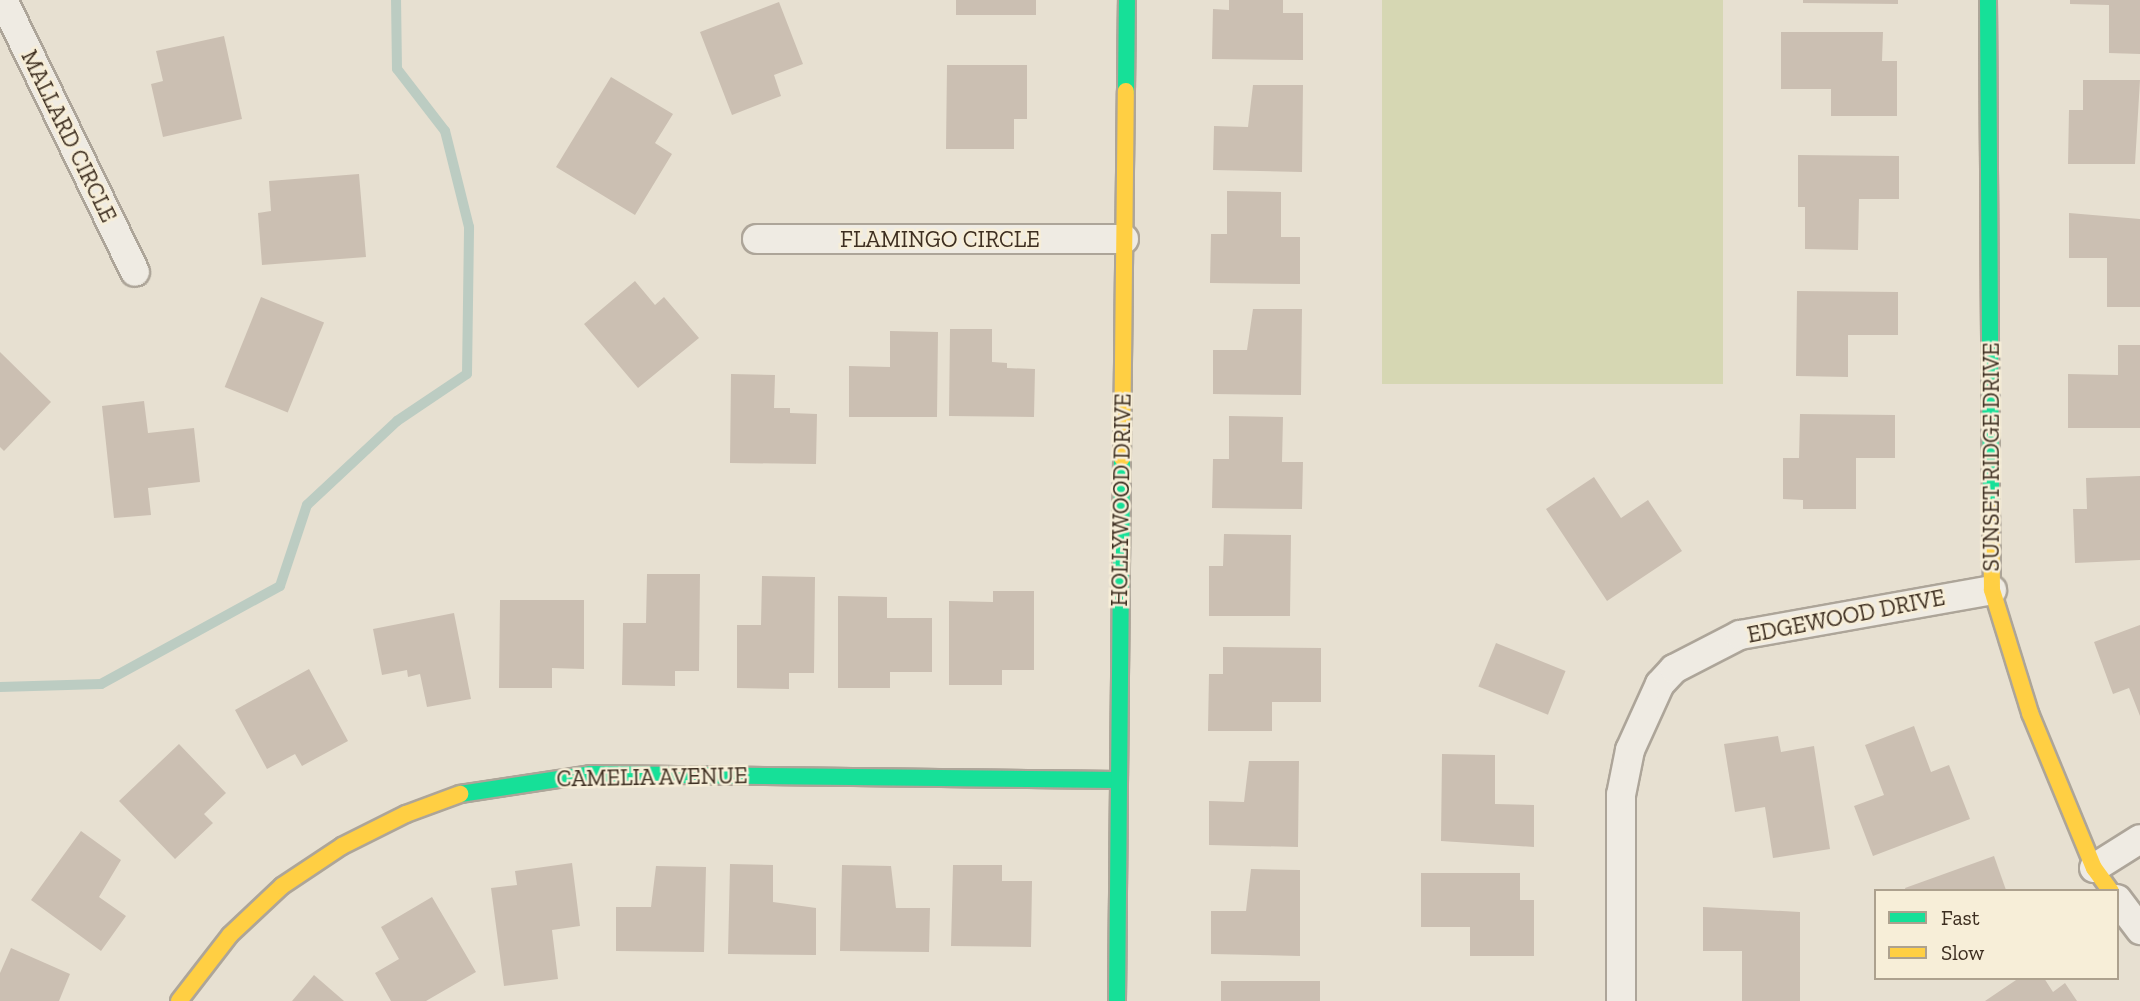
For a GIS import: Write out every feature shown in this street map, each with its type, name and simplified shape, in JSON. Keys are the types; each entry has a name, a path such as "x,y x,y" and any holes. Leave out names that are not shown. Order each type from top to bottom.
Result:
{"street":[{"name":"MALLARD CIRCLE","path":"3,0 135,272"},
{"name":"HOLLYWOOD DRIVE","path":"1117,1001 1127,0"},
{"name":"SUNSET RIDGE DRIVE","path":"1987,0 1992,590 2030,713 2094,868 2110,889"},
{"name":"FLAMINGO CIRCLE","path":"757,239 1124,239"},
{"name":"EDGEWOOD DRIVE","path":"1621,1001 1621,795 1630,750 1660,684 1674,669 1740,635 1992,590"},
{"name":"CAMELIA AVENUE","path":"179,1001 230,935 282,886 342,846 406,814 461,794 516,782 590,774 1118,779"},
{"path":"2094,868 2140,839"},
{"path":"2119,902 2140,930"}],"green space":[{"path":"1382,0 1723,0 1723,384 1382,384"}],"building":[{"path":"956,0 1036,0 1036,15 956,15"},
{"path":"1229,0 1283,0 1283,13 1303,13 1303,60 1212,59 1213,9 1229,10"},
{"path":"1803,0 1898,0 1898,4 1803,3"},
{"path":"2070,0 2140,0 2140,54 2109,53 2109,5 2070,4"},
{"path":"779,2 803,64 774,75 781,96 732,115 700,32"},
{"path":"1781,32 1883,32 1882,61 1897,61 1897,116 1831,116 1831,89 1781,89"},
{"path":"224,36 242,119 163,137 151,84 163,81 156,51"},
{"path":"947,65 1027,65 1027,119 1014,119 1014,149 946,149"},
{"path":"611,77 673,114 655,143 672,154 635,215 556,167"},
{"path":"2083,80 2140,80 2135,164 2068,164 2069,110 2083,110"},
{"path":"1253,85 1303,85 1302,172 1213,170 1214,126 1248,127"},
{"path":"1798,155 1899,156 1899,199 1859,199 1858,250 1805,249 1805,207 1798,207"},
{"path":"359,174 366,257 262,265 258,213 271,211 269,181"},
{"path":"1227,191 1281,192 1281,237 1300,237 1300,284 1210,283 1211,234 1227,234"},
{"path":"2069,213 2140,219 2140,307 2107,307 2107,258 2069,258"},
{"path":"635,281 655,305 664,297 699,338 638,388 584,324"},
{"path":"1797,291 1898,292 1898,335 1848,335 1848,377 1796,376"},
{"path":"261,297 324,322 288,412 225,387"},
{"path":"1253,309 1302,309 1301,395 1213,394 1213,350 1247,350"},
{"path":"950,329 992,329 992,362 1007,363 1007,368 1035,369 1034,417 949,416"},
{"path":"890,331 938,332 937,417 849,417 849,366 890,367"},
{"path":"2118,345 2140,345 2140,428 2068,428 2068,374 2118,375"},
{"path":"0,352 51,402 4,451 0,447"},
{"path":"731,374 775,375 774,408 790,408 790,413 817,414 816,464 730,463"},
{"path":"144,401 148,433 194,428 200,482 148,488 151,515 114,518 102,406"},
{"path":"1800,414 1895,415 1895,458 1856,458 1856,509 1803,509 1803,500 1783,499 1783,458 1799,458"},
{"path":"1229,416 1283,417 1282,462 1303,462 1302,509 1212,508 1213,459 1229,459"},
{"path":"2140,476 2140,560 2075,563 2073,509 2087,509 2086,478"},
{"path":"1594,477 1621,518 1648,500 1682,551 1607,601 1546,509"},
{"path":"1224,534 1291,535 1290,616 1209,616 1209,566 1223,566"},
{"path":"647,574 700,574 699,671 675,671 675,686 622,685 623,623 646,623"},
{"path":"762,576 815,577 814,673 789,673 789,689 737,688 737,625 761,625"},
{"path":"993,591 1034,591 1034,670 1002,670 1002,685 949,685 949,601 993,602"},
{"path":"838,596 887,597 887,618 932,618 932,672 890,672 890,688 838,688"},
{"path":"500,600 584,600 584,669 552,668 552,688 499,688"},
{"path":"454,613 471,699 427,707 420,674 408,677 407,670 382,675 373,629"},
{"path":"2140,625 2140,716 2129,688 2113,694 2094,642"},
{"path":"1496,643 1566,671 1548,715 1478,687"},
{"path":"1223,647 1321,648 1321,702 1272,702 1272,731 1208,731 1209,674 1223,674"},
{"path":"309,669 348,741 302,766 295,754 267,769 235,710"},
{"path":"1914,726 1931,772 1949,765 1970,819 1873,856 1854,806 1884,795 1865,745"},
{"path":"1778,736 1781,752 1814,746 1830,849 1773,858 1765,807 1735,812 1724,744"},
{"path":"179,744 226,793 204,814 213,823 175,859 119,801"},
{"path":"1442,754 1495,755 1495,804 1534,805 1534,847 1441,841"},
{"path":"1249,761 1299,761 1298,847 1209,845 1209,801 1244,802"},
{"path":"81,831 121,860 99,897 126,916 101,951 31,900"},
{"path":"1994,856 2006,889 1905,889"},
{"path":"572,863 580,926 552,930 558,979 504,986 491,888 517,885 515,871"},
{"path":"730,864 773,865 773,902 816,908 816,955 728,954"},
{"path":"842,865 891,866 896,908 930,908 929,952 840,951"},
{"path":"953,865 1002,865 1002,881 1032,881 1031,947 951,946"},
{"path":"656,866 706,867 704,952 616,951 616,907 651,907"},
{"path":"1251,869 1300,870 1300,956 1211,954 1211,911 1246,911"},
{"path":"1421,873 1520,873 1520,900 1534,900 1534,956 1470,956 1470,927 1421,927"},
{"path":"432,897 476,972 426,1001 391,1001 375,973 399,959 381,927"},
{"path":"1703,907 1800,912 1800,1001 1742,1001 1742,951 1703,951"},
{"path":"11,948 70,974 59,1001 0,1001 0,973"},
{"path":"314,975 344,1001 292,1001"},
{"path":"2016,980 2045,980 2053,992 2065,983 2077,1001 1985,1001"},
{"path":"1221,981 1320,981 1320,1001 1221,1001"}],"waterway":[{"path":"0,687 101,684 280,586 307,505 397,421 467,374 469,227 445,131 397,69 396,0"}],"traffic: fast":[{"path":"1126,91 1127,0"},
{"path":"1988,0 1991,507"},
{"path":"1117,1001 1122,458"},
{"path":"460,794 590,774 1118,780"}],"traffic: slow":[{"path":"1122,458 1126,91"},
{"path":"1991,507 1992,590 2030,713 2094,868 2110,889"},
{"path":"179,1001 230,935 282,886 342,846 406,814 460,794"}]}
